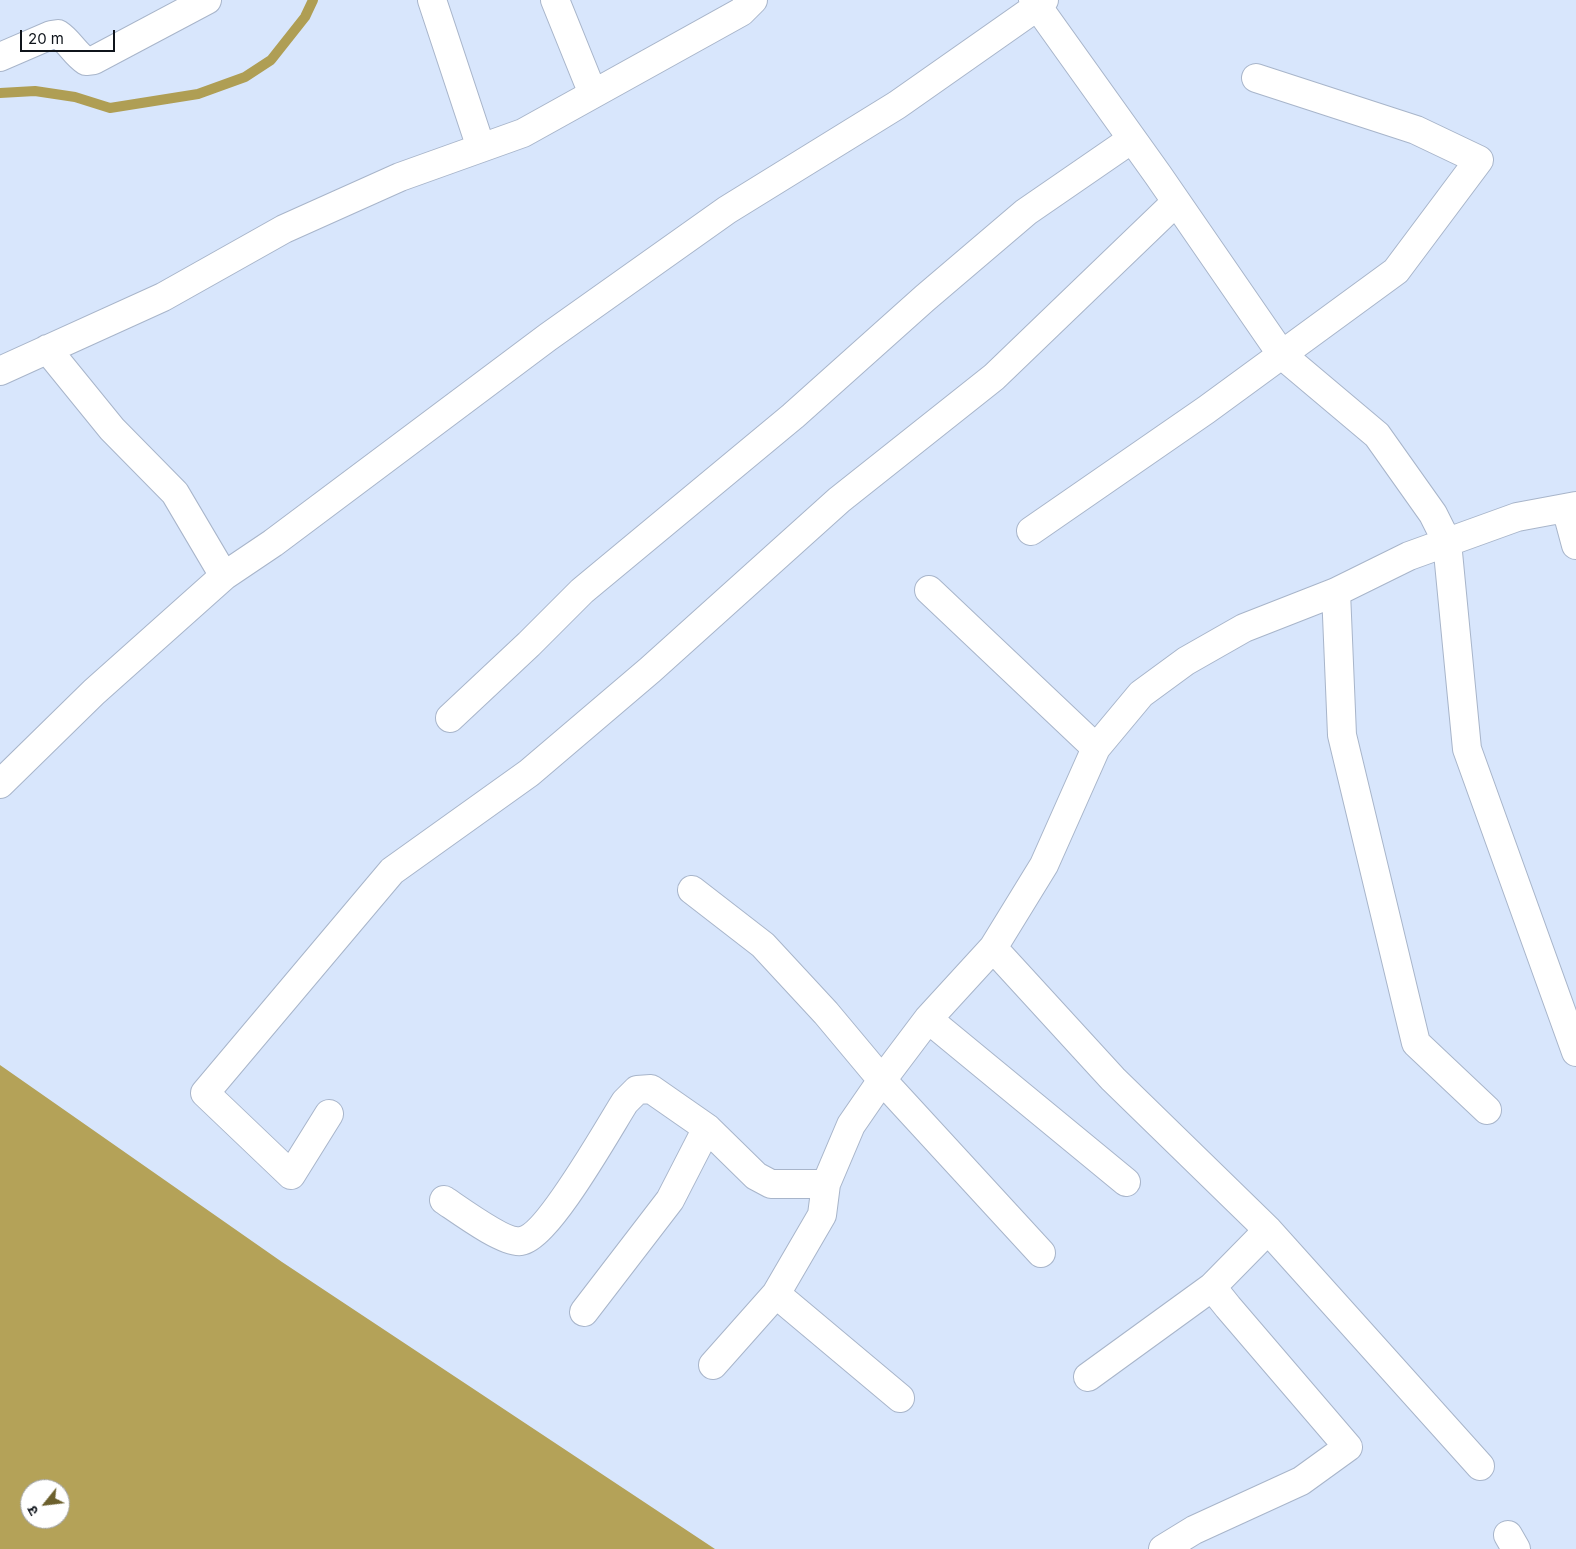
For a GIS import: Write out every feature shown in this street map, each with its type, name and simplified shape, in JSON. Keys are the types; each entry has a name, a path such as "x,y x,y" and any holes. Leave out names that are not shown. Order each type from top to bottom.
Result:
{"street":[{"path":"0,57 51,35 58,34 63,37 80,57 86,61 94,60 179,7 208,0"},
{"path":"432,0 481,148"},
{"path":"555,0 592,94"},
{"path":"0,371 163,297 284,229 400,177 523,133 741,12 753,0"},
{"path":"0,784 94,692 224,576 273,544 548,337 719,216 897,105 1038,2 1282,355 1377,435 1433,514 1447,542 1467,749 1576,1052"},
{"path":"1032,531 1206,410 1396,271 1479,160 1416,130 1256,78"},
{"path":"450,718 582,591 793,416 932,292 1026,212 1132,139"},
{"path":"330,1114 291,1175 206,1093 392,871 528,773 650,670 839,500 994,377 1176,202"},
{"path":"47,350 112,429 175,493 224,576"},
{"path":"712,1365 776,1294 822,1215 826,1184 851,1125 928,1019 993,948 1044,865 1096,748 1141,694 1186,661 1244,628 1336,592 1409,556 1517,517 1571,507 1576,545"},
{"path":"929,590 1096,748"},
{"path":"1336,592 1342,735 1416,1043 1487,1110"},
{"path":"692,890 763,945 821,1007 882,1080 1041,1253"},
{"path":"993,948 1112,1079 1268,1230 1480,1466"},
{"path":"928,1019 1126,1182"},
{"path":"444,1200 504,1238 521,1241 534,1235 559,1207 625,1102 637,1090 651,1089 707,1128 756,1176 770,1184 826,1184"},
{"path":"584,1312 670,1200 707,1128"},
{"path":"1088,1377 1212,1287 1268,1230"},
{"path":"1163,1549 1194,1530 1301,1480 1348,1447 1212,1287"},
{"path":"776,1294 900,1398"}],"shaded area":[{"path":"0,1065 282,1262 715,1549 0,1549"}],"waterway":[{"path":"0,93 35,91 75,97 110,108 198,94 245,77 271,60 305,17 313,0"}]}
